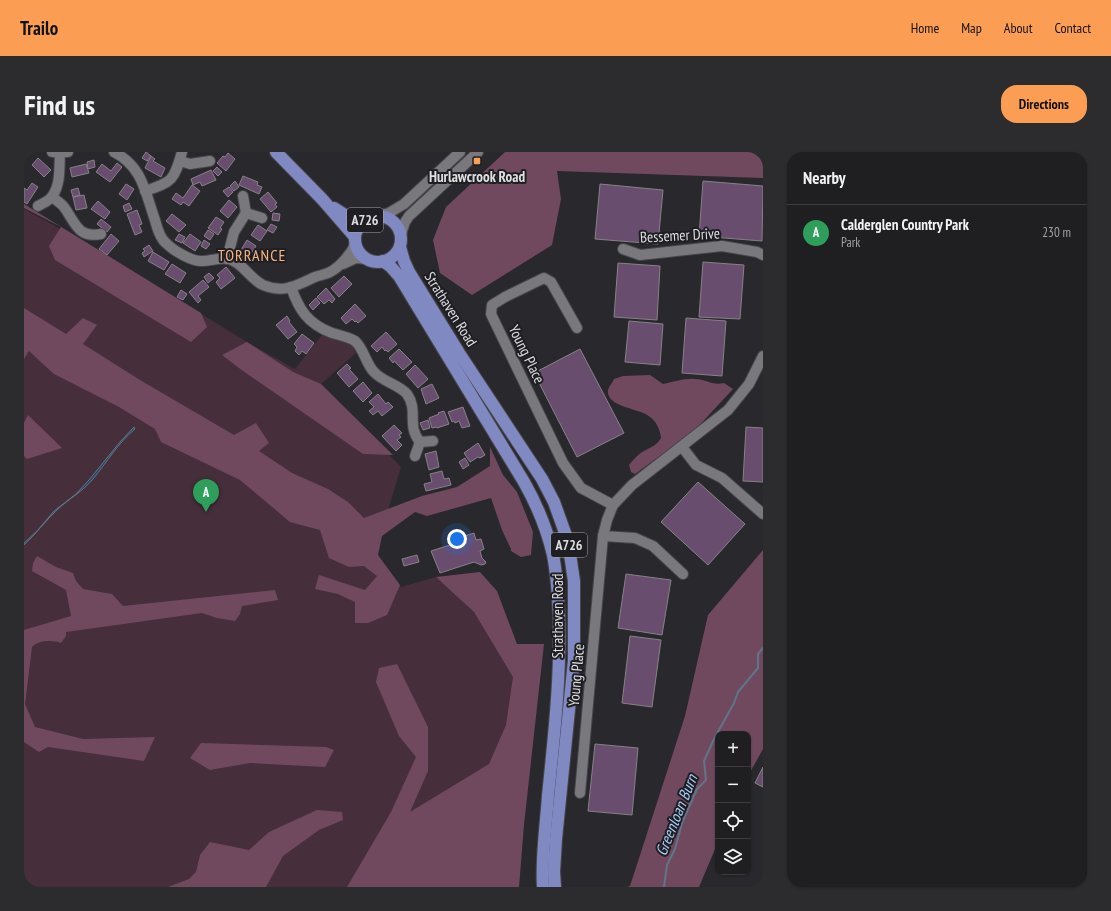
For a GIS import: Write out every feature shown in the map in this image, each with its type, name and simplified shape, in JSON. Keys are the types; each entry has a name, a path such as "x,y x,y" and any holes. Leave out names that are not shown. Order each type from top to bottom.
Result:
{"main road":[{"name":"A726","path":"276,152 322,199 355,240 358,250 367,259"},
{"name":"A726","path":"322,199 348,217 362,222"},
{"name":"A726","path":"355,240 357,229 367,218 385,216 393,220 401,234 400,247 395,255 383,261"},
{"name":"Strathaven Road","path":"400,247 409,272 459,353 542,479 559,514 568,541 574,581 574,660 556,839 554,872 555,887"},
{"path":"367,259 383,261"},
{"name":"Strathaven Road","path":"383,261 398,276 524,482 541,515 550,544 555,566 557,589 559,659 544,853 543,887"}],"street":[{"path":"52,152 68,152"},
{"path":"38,206 52,197 59,181 60,152"},
{"path":"114,152 126,160 137,171 158,230 167,244 181,254 200,262 227,259 235,262 254,279 264,285 274,288 291,288 330,272 348,261 356,258 367,259"},
{"path":"377,216 389,213 404,204 460,152"},
{"path":"401,234 405,222 410,216 478,152"},
{"path":"145,191 169,181 173,177 181,156 190,164 210,161"},
{"path":"227,259 234,232 246,213 243,196"},
{"path":"52,197 64,206 72,221 83,233 93,236 101,234"},
{"path":"246,213 262,218"},
{"path":"337,267 350,254 355,240"},
{"name":"Bessemer Drive","path":"623,249 640,255 722,246 757,252 763,255"},
{"name":"Young Place","path":"577,328 551,282 544,278 505,296 492,305 491,314 494,321 563,463 581,488 613,505"},
{"path":"291,288 297,305 306,317 324,330 355,341 372,370 382,379 400,388 406,394 414,412 413,430 415,436 420,442"},
{"name":"Young Place","path":"580,793 603,536 613,505 632,485 728,410 749,384 763,356"},
{"path":"420,442 433,441"},
{"path":"415,456 420,442"},
{"path":"682,447 696,465 722,478 763,514"},
{"path":"603,536 634,538 653,546 683,574"}],"shaded area":[{"path":"505,152 763,152 763,178 557,171 561,199 552,245 472,295 440,273 433,240 446,207"},
{"path":"24,204 201,313 207,327 191,342 55,260 49,246 61,227 24,208"},
{"path":"24,209 82,241 247,342 295,369 322,335 352,345 356,353 321,384 401,467 374,558 401,587 436,577 471,609 521,670 506,887 24,887"},
{"path":"24,308 66,334 83,318 97,325 83,344 140,380 234,435 256,423 269,443 259,451 292,473 328,489 348,502 364,518 422,496 457,487 490,466 490,447 503,475 517,492 533,532 531,555 521,557 511,551 491,498 427,516 415,512 382,536 378,555 400,585 387,615 368,623 355,623 355,602 338,594 315,589 319,575 365,590 377,576 364,566 349,567 329,558 320,530 290,522 240,480 161,442 155,429 119,407 54,374 29,351 24,359"},
{"path":"247,342 293,372 321,384 393,455 363,454 222,355"},
{"path":"650,375 663,384 695,379 716,384 724,383 733,389 694,431 635,474 631,472 629,465 639,454 658,442 661,438 659,429 655,421 646,414 612,401 608,390 614,379 623,376"},
{"path":"28,415 62,448 27,459 24,456 24,423"},
{"path":"763,550 763,749 751,771 751,731 715,731 715,849 699,887 627,887 630,886 685,716 708,615"},
{"path":"37,556 56,567 73,573 76,581 83,589 112,594 123,606 275,590 278,600 242,606 240,614 235,621 217,618 202,613 66,632 66,636 61,643 46,641 38,643 32,647 25,704 35,727 83,739 155,737 144,761 48,747 39,752 24,742 24,630 71,616 66,590 32,571 33,563"},
{"path":"480,572 497,591 517,644 544,644 524,825 519,887 347,887 391,812 416,757 399,736 376,682 379,668 397,664 428,727 428,771 410,812 489,764 506,725 513,677 474,612 436,577"},
{"path":"201,743 326,747 334,750 325,767 250,763 210,770 190,758"},
{"path":"317,810 342,812 343,820 319,830 283,856 266,887 168,887 189,879 196,872 200,855 210,842 249,850 269,832"}],"water":[{"path":"134,427 135,429 118,446 89,483 80,491 58,509 24,545 24,543 37,531 54,511 76,494"}],"building":[{"path":"146,152 151,156 147,161 142,158"},
{"path":"228,153 235,159 226,171 217,163"},
{"path":"151,156 155,159 153,161 165,168 161,177 145,168"},
{"path":"38,158 51,170 44,177 32,165"},
{"path":"94,160 95,167 88,169 87,162"},
{"path":"117,163 122,167 110,182 96,172 102,164 111,171"},
{"path":"86,164 89,173 72,177 70,168"},
{"path":"217,167 222,172 218,176 213,171"},
{"path":"211,170 216,180 202,186 200,182 193,185 191,179"},
{"path":"243,176 258,182 257,185 262,187 259,194 239,185"},
{"path":"235,181 239,187 234,191 230,186"},
{"path":"703,181 763,186 762,241 699,236"},
{"path":"32,183 38,187 27,204 24,202 24,188 27,190"},
{"path":"126,184 134,189 127,200 119,194"},
{"path":"600,184 663,190 658,244 595,239"},
{"path":"192,185 200,191 189,206 183,202 181,205 172,199 176,193 183,198"},
{"path":"229,187 233,192 228,197 223,191"},
{"path":"78,188 80,195 73,197 71,190"},
{"path":"268,192 277,203 275,204 277,207 271,212 260,199"},
{"path":"84,195 87,208 76,210 73,197"},
{"path":"229,200 237,207 228,218 220,211"},
{"path":"98,201 110,212 105,219 91,209"},
{"path":"129,203 132,209 125,212 123,206"},
{"path":"137,210 142,224 139,225 142,232 135,235 127,214"},
{"path":"273,213 280,214 279,221 272,220"},
{"path":"172,214 186,225 179,232 166,221"},
{"path":"216,217 224,222 218,235 208,228"},
{"path":"101,219 111,227 107,232 97,224"},
{"path":"271,224 277,227 273,233 267,230"},
{"path":"258,225 267,231 260,241 251,235"},
{"path":"208,230 214,234 210,240 204,236"},
{"path":"111,234 119,241 107,255 99,249"},
{"path":"179,234 185,237 182,243 175,240"},
{"path":"190,234 201,242 195,251 183,243"},
{"path":"204,240 210,244 206,249 201,246"},
{"path":"247,240 256,246 247,260 238,255"},
{"path":"149,245 153,251 144,257 142,253 145,251 143,249"},
{"path":"153,252 169,262 164,270 148,261"},
{"path":"703,262 744,265 740,319 699,317"},
{"path":"618,263 660,266 657,320 614,317"},
{"path":"172,264 186,273 180,283 165,274"},
{"path":"226,267 235,278 221,289 216,282 220,278 217,275"},
{"path":"209,273 214,278 208,283 204,277"},
{"path":"344,276 352,284 339,297 331,288"},
{"path":"203,280 209,287 198,296 201,300 198,303 189,292"},
{"path":"326,288 335,299 332,303 329,300 324,304 317,297"},
{"path":"181,290 187,294 183,300 177,297"},
{"path":"316,298 320,303 313,310 309,305"},
{"path":"355,304 366,316 358,323 352,319 346,324 341,318"},
{"path":"287,316 290,321 289,322 297,332 288,339 276,325"},
{"path":"686,318 726,321 722,376 682,373"},
{"path":"629,321 663,324 660,365 625,362"},
{"path":"386,332 397,344 388,352 382,347 377,352 371,346"},
{"path":"302,334 314,343 306,354 302,351 299,355 295,351 297,347 294,344"},
{"path":"399,349 412,362 403,370 389,358"},
{"path":"580,349 624,433 577,457 534,373"},
{"path":"347,364 351,368 349,369 358,379 349,387 337,373"},
{"path":"415,365 428,379 418,388 406,374"},
{"path":"363,382 372,393 363,402 353,391"},
{"path":"432,384 439,398 426,404 421,389"},
{"path":"378,394 386,404 388,402 393,407 382,416 378,411 373,415 369,411 374,407 369,402"},
{"path":"463,407 470,426 462,428 459,421 455,423 454,421 452,422 448,412"},
{"path":"444,411 449,424 432,428 429,418"},
{"path":"428,420 430,428 423,430 420,423"},
{"path":"394,425 402,433 399,435 401,437 397,440 402,445 396,451 382,436"},
{"path":"746,427 763,428 763,482 743,481"},
{"path":"478,443 485,455 470,462 464,453"},
{"path":"436,451 439,467 429,470 425,454"},
{"path":"465,458 469,465 463,469 459,462"},
{"path":"442,471 444,479 449,478 451,485 426,491 424,484 432,482 430,474"},
{"path":"698,482 745,524 708,565 661,522"},
{"path":"474,533 476,540 481,539 484,549 480,551 482,558 486,562 485,564 481,565 474,562 440,573 431,551 459,542 458,538"},
{"path":"417,555 419,562 404,566 402,559"},
{"path":"626,574 671,580 662,635 618,628"},
{"path":"630,636 661,640 652,707 622,703"},
{"path":"595,744 638,748 632,815 588,811"},
{"path":"763,767 763,787 755,783"}],"waterway":[{"name":"Greenloan Burn","path":"664,887 667,865 675,849 682,823 697,789 706,780 704,761 714,739 734,703 738,692 758,668 758,654 763,648"}],"place":[{"name":"Hurlawcrook Road","path":"477,161"},
{"name":"Calderglen Country Park","path":"206,512"}],"district":[{"name":"TORRANCE","path":"252,255"}]}
